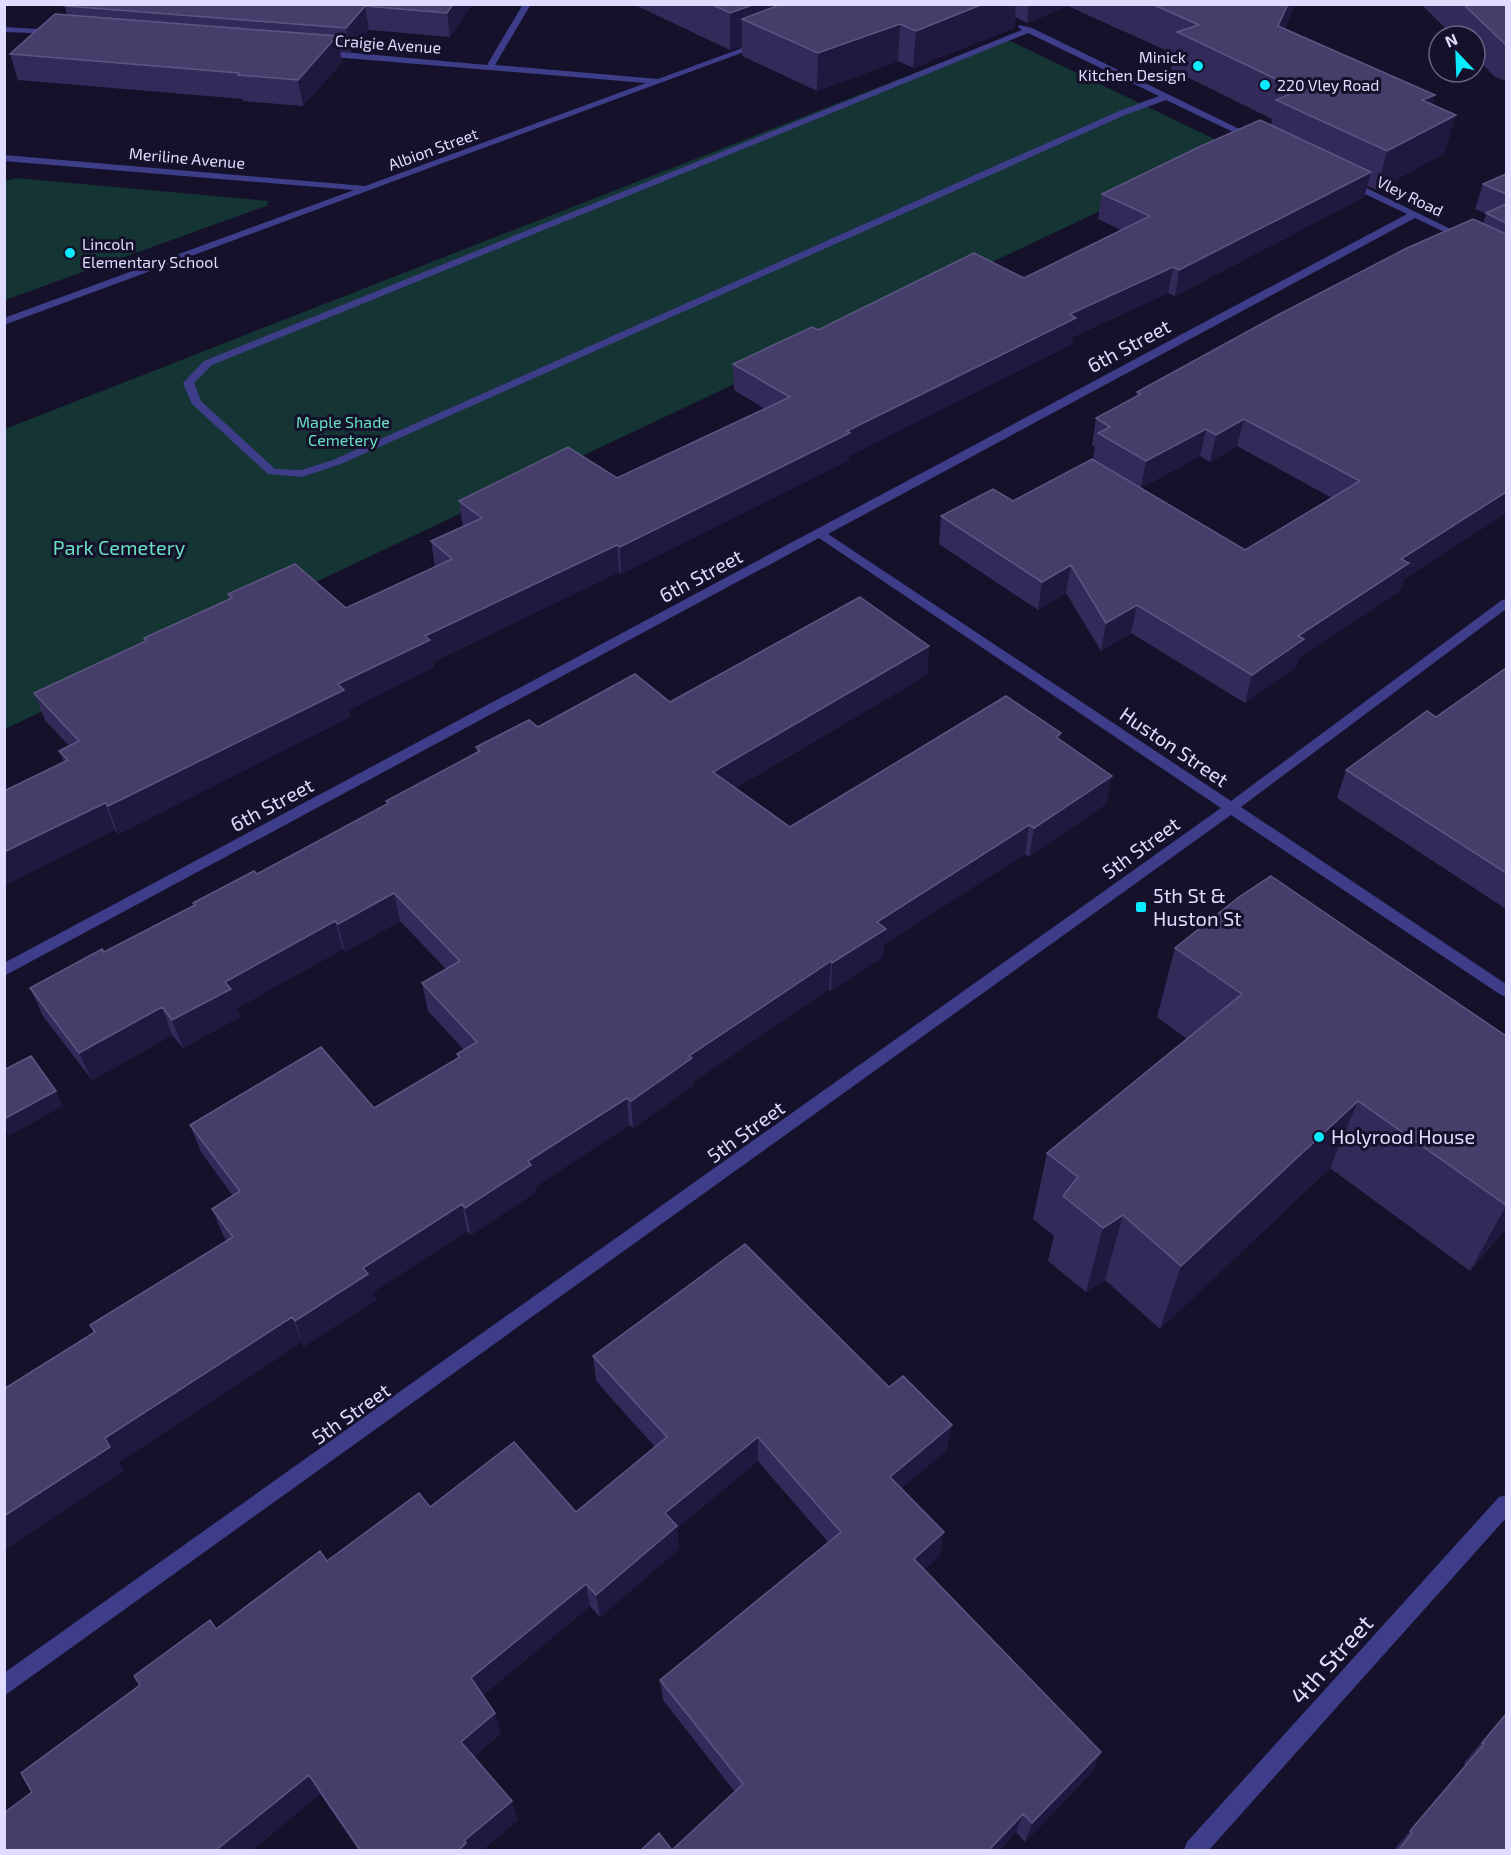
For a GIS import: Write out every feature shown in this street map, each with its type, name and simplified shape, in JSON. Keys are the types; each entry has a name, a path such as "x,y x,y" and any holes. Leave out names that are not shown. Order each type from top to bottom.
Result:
{"street":[{"path":"490,67 527,4"},
{"path":"1008,20 1262,142"},
{"path":"4,28 64,33"},
{"path":"1029,30 208,363 188,383 196,402 272,472 302,474 337,462 1122,113 1166,97"},
{"name":"Albion Street","path":"4,322 773,40"},
{"name":"Craigie Avenue","path":"312,53 662,82"},
{"name":"Meriline Avenue","path":"4,158 367,188"},
{"name":"Vley Road","path":"1336,177 1478,245"},
{"name":"6th Street","path":"4,970 1415,214"},
{"name":"Huston Street","path":"821,534 1506,991"},
{"name":"5th Street","path":"4,1686 752,1154 1231,808 1506,603"},
{"name":"4th Street","path":"1195,1851 1506,1504"}],"green space":[{"name":"Maple Shade Cemetery","path":"1004,38 1233,148 5,729 5,429"},
{"name":"Lincoln Elementary School","path":"16,178 269,201 266,206 5,300 5,181"}],"building":[{"path":"67,4 453,4 447,13 365,6 346,28 65,6"},
{"path":"711,4 755,4 730,13"},
{"path":"782,4 983,4 916,31 900,24 818,53 742,19"},
{"path":"1152,4 1288,4 1278,26 1435,95 1422,100 1456,115 1387,151 1276,100 1299,90 1177,32 1199,25"},
{"path":"1463,4 1506,4 1506,44 1487,27 1487,24 1484,24"},
{"path":"55,14 337,36 298,80 10,54"},
{"path":"1260,120 1371,172 1179,270 1173,267 1070,314 1076,318 847,431 850,433 620,547 617,545 425,636 430,640 338,684 344,690 108,806 105,803 4,852 4,791 68,760 59,751 79,741 34,693 146,641 144,638 232,598 228,594 295,564 346,608 452,559 431,541 482,518 459,501 568,447 617,478 790,397 733,364 812,327 818,330 974,253 1024,278 1150,216 1102,194"},
{"path":"1506,174 1506,194 1483,184"},
{"path":"1506,204 1506,223 1486,213"},
{"path":"1473,219 1506,234 1506,492 1401,559 1409,563 1298,636 1304,639 1252,675 1137,605 1106,623 1071,565 1042,582 941,516 993,489 1013,501 1092,459 1245,550 1360,481 1244,419 1216,435 1206,429 1146,461 1098,433 1110,427 1096,418 1141,394 1137,392 1276,316 1407,248"},
{"path":"860,597 929,646 713,772 790,827 1006,696 1061,733 1056,737 1112,776 1034,828 1029,825 877,922 886,929 832,963 831,961 689,1056 692,1058 631,1101 627,1098 528,1161 531,1165 465,1208 462,1204 363,1268 368,1274 295,1321 292,1317 105,1438 110,1447 4,1516 4,1389 95,1332 90,1325 233,1237 212,1209 240,1191 190,1125 321,1047 374,1108 460,1057 457,1054 477,1042 422,983 460,961 394,893 338,924 335,921 225,982 231,989 172,1020 162,1007 79,1053 30,988 102,949 104,952 195,905 193,903 254,871 257,874 389,803 386,801 480,751 476,747 529,720 538,727 635,674 670,702"},
{"path":"1506,668 1506,873 1346,770 1427,711 1436,717"},
{"path":"1271,876 1506,1036 1506,1205 1358,1101 1181,1266 1123,1215 1103,1228 1063,1196 1078,1177 1047,1153 1242,994 1175,948 1239,897"},
{"path":"31,1056 56,1091 4,1119 4,1070"},
{"path":"745,1244 889,1387 903,1376 952,1425 890,1477 944,1532 914,1559 1101,1752 1032,1823 1023,1814 988,1851 640,1851 659,1833 672,1850 743,1784 660,1680 841,1532 758,1437 665,1513 677,1526 596,1595 586,1584 471,1678 495,1713 461,1742 512,1801 465,1840 466,1843 458,1851 361,1851 309,1775 215,1851 4,1851 4,1813 32,1792 21,1773 140,1685 134,1676 210,1620 216,1629 320,1551 327,1561 419,1493 430,1507 514,1442 576,1512 667,1437 593,1356"},
{"path":"1506,1714 1506,1851 1398,1851 1412,1833 1410,1831 1484,1744 1482,1743"}],"place":[{"name":"Minick Kitchen Design","path":"1198,66"},
{"name":"220 Vley Road","path":"1265,85"},
{"name":"Lincoln Elementary School","path":"70,253"},
{"name":"5th St & Huston St","path":"1141,907"},
{"name":"Holyrood House","path":"1319,1137"}],"park label":[{"name":"Park Cemetery","path":"119,548"}]}
